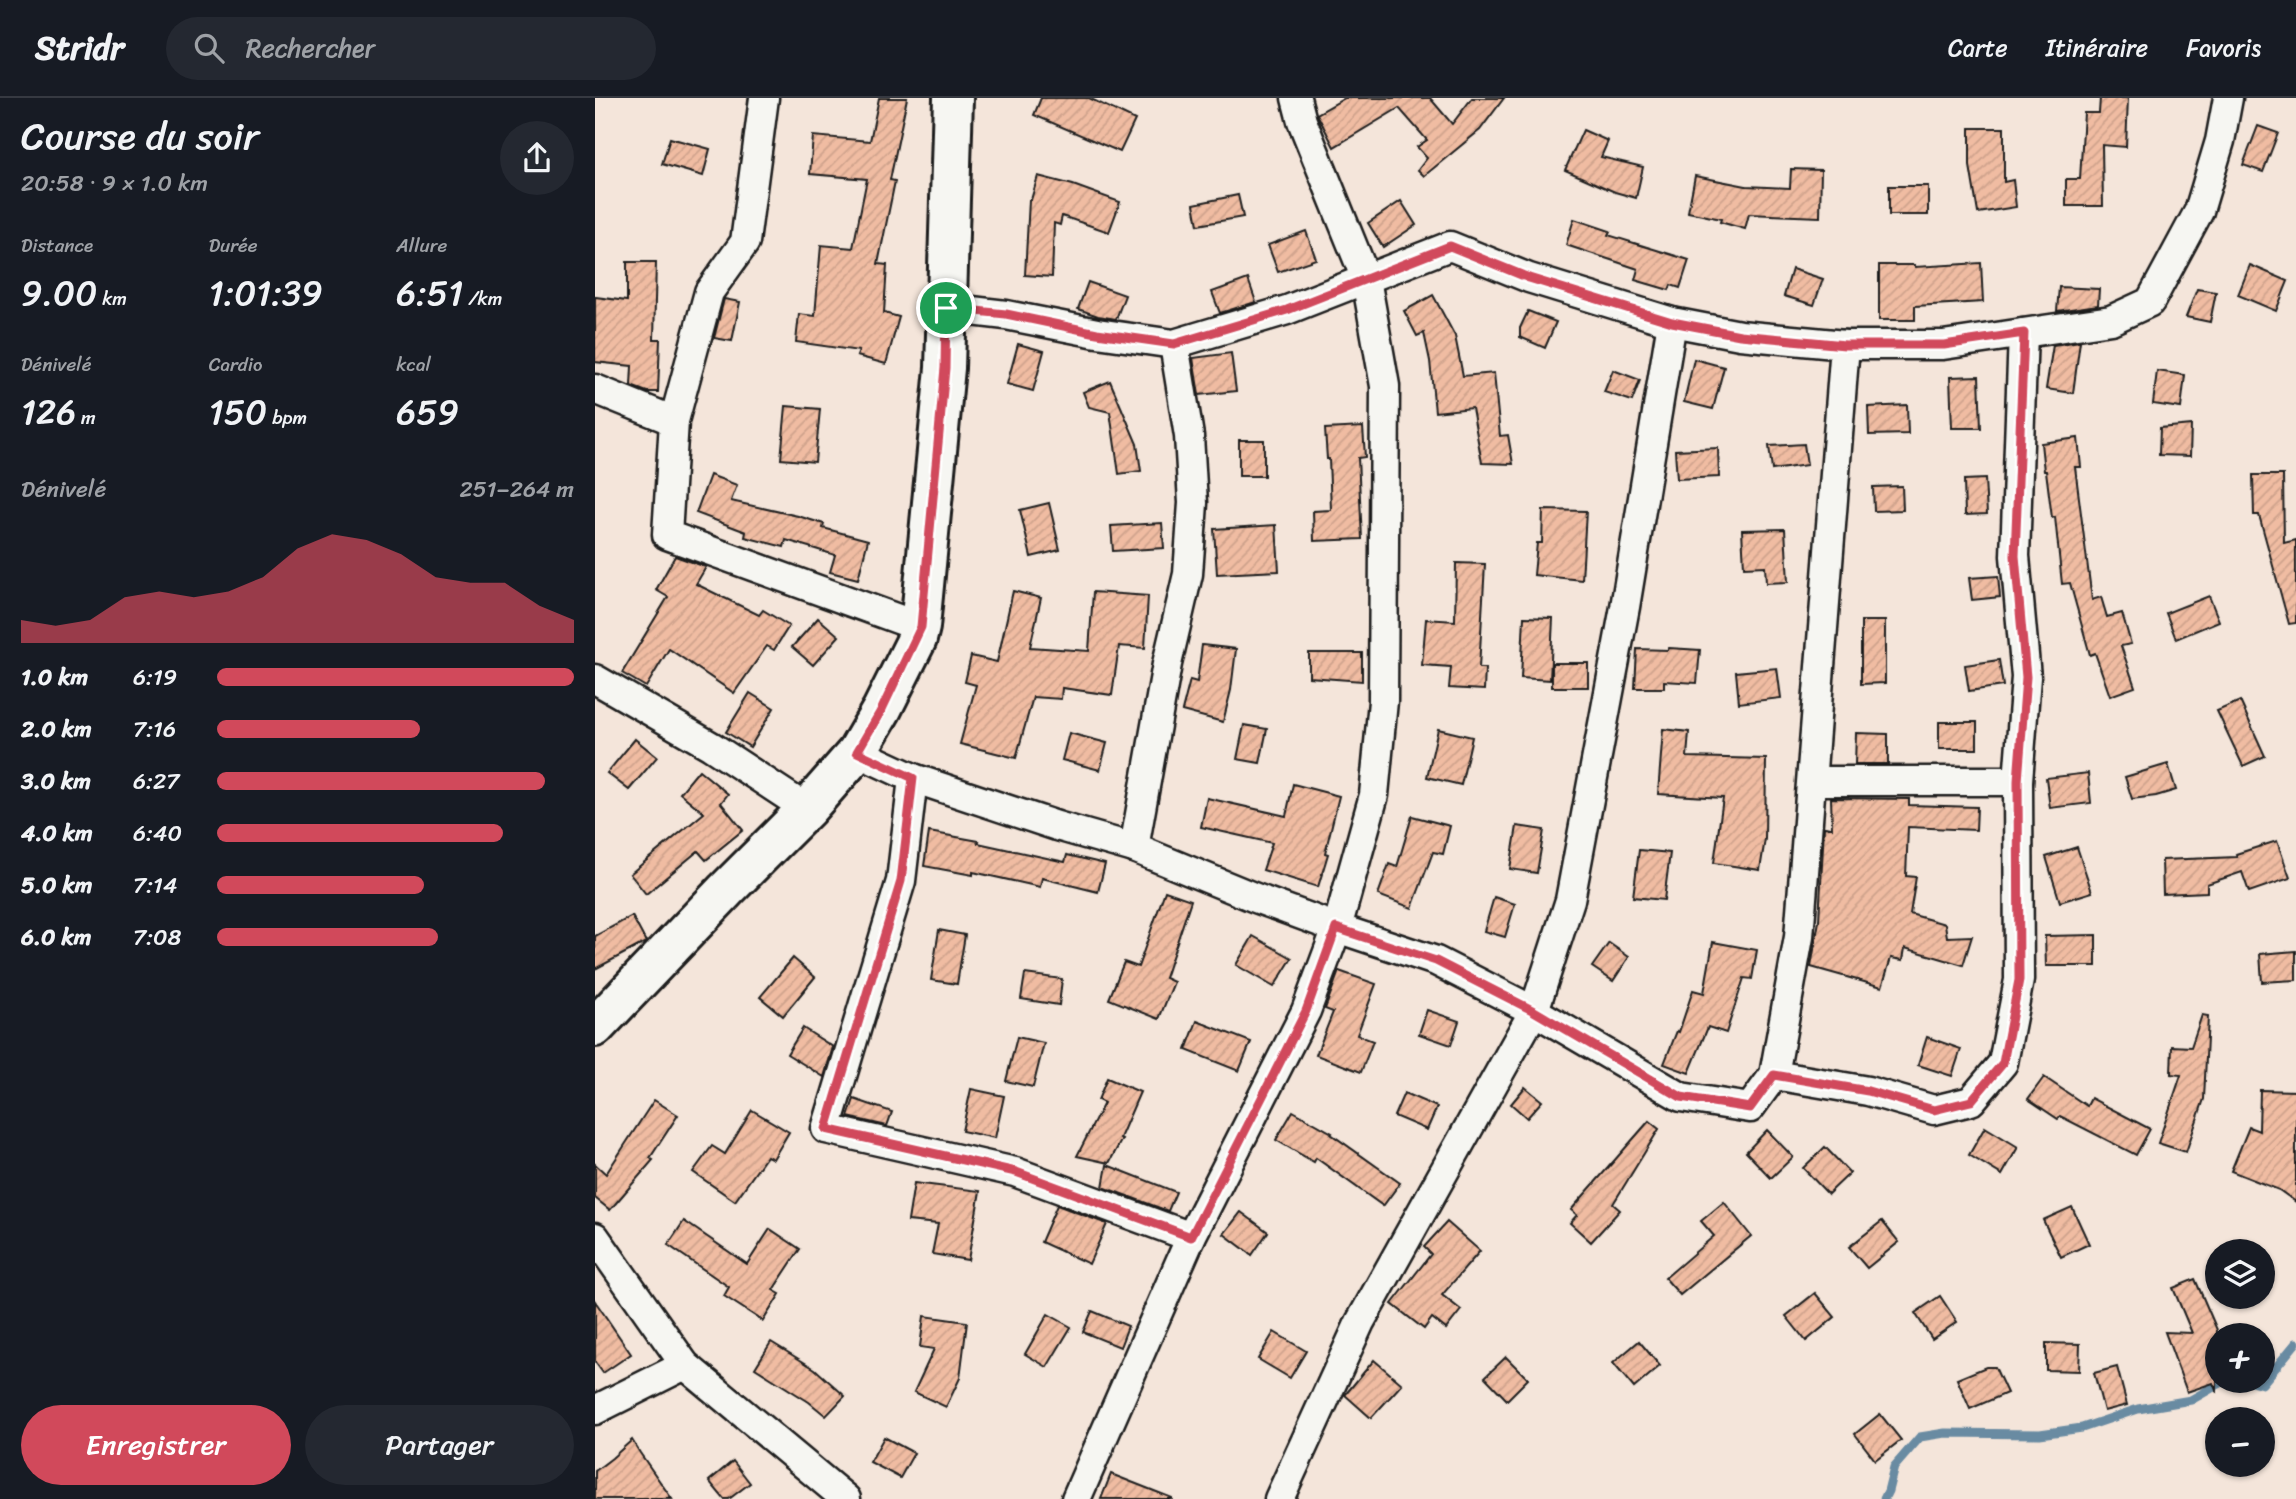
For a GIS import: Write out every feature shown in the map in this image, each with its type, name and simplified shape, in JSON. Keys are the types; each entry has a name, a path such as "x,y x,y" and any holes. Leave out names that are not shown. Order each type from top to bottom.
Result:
{"street":[{"path":"764,98 745,242 709,292 674,421 667,535 921,627"},
{"path":"595,1027 807,809 857,752 882,709 921,627 944,382 953,98"},
{"path":"1076,1499 1191,1237 1306,1011 1336,928 1374,795 1383,701 1385,386 1366,279 1302,121 1296,98"},
{"path":"946,308 1006,314 1097,333 1174,344 1287,310 1450,246 1529,278 1672,322 1740,335 1845,345 1944,345 2111,320 2150,302 2199,211 2220,141 2228,98"},
{"path":"1279,1499 1360,1322 1534,1011 1570,900 1625,607 1672,322"},
{"path":"1774,1075 1868,1091 1934,1110 1971,1101 2003,1063 2019,980 2018,781 2026,677 2015,556 2024,333"},
{"path":"1134,848 1167,664 1188,574 1193,503 1189,436 1174,344"},
{"path":"857,752 913,778 1057,826 1134,848 1253,897 1436,961 1534,1011 1681,1097 1750,1108 1774,1075 1799,937 1845,345"},
{"path":"595,389 674,421"},
{"path":"595,679 711,746 807,809"},
{"path":"913,778 901,881 826,1129 1016,1172 1191,1237"},
{"path":"1813,781 2018,781"},
{"path":"595,1237 685,1365 846,1499"},
{"path":"595,1410 685,1365"}],"building":[{"path":"879,98 907,98 890,180 895,181 878,264 887,265 884,313 899,317 886,364 857,356 859,351 796,342 799,314 815,316 821,245 853,248 867,179 810,174 813,136 870,141"},
{"path":"1041,98 1089,98 1135,120 1120,152 1034,115"},
{"path":"1345,98 1430,98 1452,124 1472,98 1504,98 1480,130 1424,176 1418,170 1427,158 1417,147 1427,140 1399,108 1334,147 1317,114"},
{"path":"2100,98 2128,98 2126,147 2102,145 2103,206 2066,206 2066,179 2080,179 2084,113 2099,113"},
{"path":"2258,126 2278,133 2263,172 2243,165"},
{"path":"1970,128 2004,128 2004,182 2013,180 2016,207 1978,213 1970,166"},
{"path":"1583,130 1608,141 1601,157 1643,167 1636,198 1615,192 1565,170"},
{"path":"670,138 710,149 703,176 662,164"},
{"path":"1791,169 1821,170 1820,217 1749,214 1745,229 1720,222 1721,219 1688,212 1695,176 1746,186 1790,188"},
{"path":"1038,176 1120,202 1109,232 1062,216 1060,225 1054,223 1052,277 1025,275 1029,200"},
{"path":"1889,186 1928,186 1928,215 1889,215"},
{"path":"1238,195 1243,217 1198,225 1194,204"},
{"path":"1401,201 1416,225 1383,247 1368,223"},
{"path":"1574,219 1610,231 1608,235 1689,260 1680,288 1671,285 1669,290 1635,280 1638,269 1566,245"},
{"path":"1306,231 1316,259 1278,272 1268,245"},
{"path":"627,262 656,262 654,339 660,339 658,392 647,392 631,386 632,366 595,362 595,297 627,301"},
{"path":"1981,263 1983,302 1915,306 1915,320 1879,320 1879,265 1915,267"},
{"path":"2250,265 2288,281 2276,311 2238,295"},
{"path":"1792,269 1823,279 1814,305 1784,296"},
{"path":"1248,279 1256,302 1220,313 1212,292"},
{"path":"1088,282 1125,295 1116,319 1078,309"},
{"path":"2059,287 2099,289 2098,305 2057,311"},
{"path":"2197,289 2216,292 2210,322 2186,317"},
{"path":"1433,295 1455,336 1463,376 1494,373 1500,436 1508,435 1513,464 1482,463 1472,408 1435,412 1424,333 1417,336 1404,311"},
{"path":"724,299 740,302 732,341 714,338"},
{"path":"1528,311 1556,322 1545,348 1520,337 1520,328"},
{"path":"2080,341 2073,393 2046,389 2053,345"},
{"path":"1018,344 1044,351 1033,391 1007,384"},
{"path":"1231,353 1236,391 1199,395 1193,358"},
{"path":"1694,359 1724,367 1713,409 1684,402"},
{"path":"1613,370 1640,380 1632,401 1604,392"},
{"path":"2157,371 2185,375 2181,408 2153,404"},
{"path":"1979,376 1981,428 1952,428 1950,377"},
{"path":"1110,381 1137,444 1141,471 1119,474 1110,412 1089,407 1083,392"},
{"path":"1907,405 1908,434 1869,435 1868,407"},
{"path":"786,406 820,409 815,462 781,459"},
{"path":"2191,425 2190,456 2159,455 2160,428"},
{"path":"1363,427 1365,457 1358,458 1362,539 1314,541 1313,511 1331,510 1325,429"},
{"path":"2078,438 2081,467 2075,467 2092,600 2101,597 2107,617 2122,613 2131,644 2121,646 2135,687 2110,696 2095,653 2090,655 2070,583 2062,584 2055,517 2052,518 2044,471 2041,443"},
{"path":"1239,440 1264,440 1264,476 1239,476"},
{"path":"1804,444 1807,465 1772,470 1769,446"},
{"path":"1718,448 1719,477 1677,479 1675,450"},
{"path":"710,475 737,485 731,501 798,516 824,524 823,528 868,540 858,579 830,572 835,555 786,540 784,547 745,537 746,532 696,513"},
{"path":"2253,475 2283,475 2284,543 2296,540 2296,623 2289,624 2259,515 2254,515"},
{"path":"1985,479 1987,514 1965,515 1964,480"},
{"path":"1902,486 1903,510 1874,511 1873,487"},
{"path":"1049,503 1060,550 1031,557 1020,510"},
{"path":"1543,510 1586,511 1582,580 1534,575 1537,543 1542,543"},
{"path":"1162,523 1164,548 1113,551 1111,526"},
{"path":"1276,525 1279,571 1217,574 1214,529"},
{"path":"1785,529 1788,582 1766,583 1765,566 1744,567 1742,530"},
{"path":"675,556 706,567 696,584 759,615 763,610 789,626 774,650 767,646 734,693 669,649 646,687 622,673 668,597 656,590"},
{"path":"1456,563 1485,564 1479,668 1485,668 1484,690 1449,688 1451,667 1422,665 1426,619 1455,621"},
{"path":"1998,576 2000,597 1972,600 1969,578"},
{"path":"1013,591 1041,598 1030,647 1089,651 1093,592 1148,596 1145,648 1119,646 1112,695 1062,688 1061,699 1033,697 1016,758 960,744 976,685 965,682 971,656 997,662"},
{"path":"2209,596 2219,621 2176,639 2166,613"},
{"path":"1524,617 1553,618 1550,680 1521,678"},
{"path":"818,618 839,636 813,665 792,647"},
{"path":"1861,621 1885,621 1885,683 1861,684"},
{"path":"1202,645 1236,649 1231,690 1223,722 1182,711 1190,680 1197,682"},
{"path":"1637,649 1700,650 1697,683 1664,681 1664,688 1635,688"},
{"path":"1309,653 1362,653 1362,681 1309,677"},
{"path":"1999,660 2003,686 1969,691 1965,665"},
{"path":"1552,663 1588,663 1588,687 1552,687"},
{"path":"1777,668 1781,698 1739,703 1736,672"},
{"path":"750,693 774,708 750,747 726,732"},
{"path":"2240,701 2265,756 2243,766 2217,711"},
{"path":"1939,722 1977,722 1977,749 1939,749"},
{"path":"1244,725 1267,729 1260,763 1237,759"},
{"path":"1438,729 1472,737 1461,785 1427,777"},
{"path":"1663,729 1689,732 1687,757 1766,759 1765,839 1760,870 1714,863 1723,798 1658,794"},
{"path":"1069,733 1107,743 1100,770 1062,760"},
{"path":"1856,733 1888,734 1888,764 1855,764"},
{"path":"635,739 657,757 629,790 607,773"},
{"path":"2168,764 2176,790 2132,799 2125,777"},
{"path":"699,770 728,794 721,803 743,830 706,860 698,851 646,894 630,874 704,813 680,793"},
{"path":"2088,773 2091,803 2050,808 2046,778"},
{"path":"1293,784 1339,796 1325,853 1328,854 1318,887 1263,870 1272,843 1201,827 1207,798 1286,816"},
{"path":"1831,798 1909,799 1909,805 1977,807 1976,830 1908,827 1906,876 1916,877 1910,914 1945,924 1947,937 1972,936 1963,965 1905,948 1903,960 1891,958 1882,987 1811,967 1819,921 1824,827 1832,828"},
{"path":"1412,816 1450,826 1443,854 1433,852 1412,908 1378,895 1389,864 1397,867"},
{"path":"1517,826 1544,830 1537,873 1510,869"},
{"path":"929,832 1065,862 1067,855 1105,864 1098,892 1042,878 1040,887 973,872 973,875 924,866"},
{"path":"2277,841 2290,878 2249,892 2242,872 2207,884 2207,892 2163,894 2162,860 2237,857 2236,854"},
{"path":"2077,847 2092,892 2060,902 2046,857"},
{"path":"1639,850 1670,853 1664,900 1633,897"},
{"path":"1165,891 1191,900 1165,978 1174,982 1159,1019 1109,999 1124,962 1138,967"},
{"path":"1494,897 1515,904 1505,937 1484,931"},
{"path":"632,916 646,942 595,969 595,936"},
{"path":"939,930 965,935 957,984 931,980"},
{"path":"2096,935 2096,966 2046,966 2045,936"},
{"path":"1253,936 1292,958 1274,987 1236,965"},
{"path":"1713,942 1757,950 1752,979 1744,978 1726,1033 1708,1027 1689,1073 1664,1064 1677,1031 1679,1032 1693,990 1704,993"},
{"path":"1609,943 1629,957 1613,981 1592,967"},
{"path":"2296,951 2296,980 2262,982 2260,954"},
{"path":"793,958 815,977 783,1016 760,997"},
{"path":"1339,971 1376,984 1357,1035 1373,1041 1361,1072 1316,1055 1333,1012 1325,1009"},
{"path":"1025,974 1062,979 1059,1005 1021,999"},
{"path":"1427,1010 1459,1021 1451,1045 1419,1034"},
{"path":"2202,1015 2208,1016 2204,1099 2186,1152 2158,1143 2181,1075 2171,1074 2172,1046 2191,1047"},
{"path":"1197,1021 1251,1042 1239,1071 1186,1050"},
{"path":"803,1028 833,1047 824,1077 787,1054"},
{"path":"1017,1037 1044,1043 1033,1087 1006,1081"},
{"path":"1927,1037 1961,1049 1952,1076 1918,1065"},
{"path":"2044,1077 2087,1106 2091,1098 2150,1129 2136,1155 2060,1116 2058,1119 2028,1099"},
{"path":"1107,1078 1140,1092 1120,1138 1122,1139 1109,1163 1077,1156 1104,1103 1098,1100"},
{"path":"1525,1087 1542,1101 1527,1118 1511,1104"},
{"path":"971,1089 1004,1096 995,1138 962,1131"},
{"path":"2260,1090 2296,1091 2296,1202 2279,1190 2231,1171 2249,1127 2259,1131"},
{"path":"1404,1093 1437,1107 1427,1130 1394,1116"},
{"path":"854,1099 892,1112 887,1126 848,1117"},
{"path":"654,1100 678,1115 650,1158 653,1160 610,1210 595,1198 595,1164 606,1174"},
{"path":"752,1110 789,1132 773,1159 767,1156 735,1201 693,1172 712,1146 725,1154"},
{"path":"1293,1111 1332,1133 1400,1183 1383,1206 1316,1158 1314,1162 1276,1140"},
{"path":"1649,1121 1659,1129 1613,1204 1620,1210 1591,1242 1570,1223 1577,1215 1571,1210"},
{"path":"1985,1127 2018,1147 2002,1175 1969,1155"},
{"path":"1767,1130 1793,1157 1771,1178 1746,1152"},
{"path":"1825,1147 1850,1173 1828,1194 1803,1168"},
{"path":"1107,1165 1176,1192 1168,1211 1103,1187"},
{"path":"914,1183 980,1191 968,1260 932,1254 938,1224 908,1221"},
{"path":"1724,1202 1751,1236 1680,1295 1665,1278 1714,1236 1701,1221"},
{"path":"1057,1205 1107,1224 1089,1264 1041,1242"},
{"path":"2072,1207 2089,1244 2061,1257 2043,1220"},
{"path":"1241,1212 1268,1232 1252,1255 1224,1234"},
{"path":"684,1221 747,1264 770,1229 800,1249 773,1290 780,1294 763,1321 724,1296 729,1287 668,1245"},
{"path":"1882,1221 1899,1242 1867,1268 1849,1247"},
{"path":"1447,1222 1480,1251 1442,1295 1461,1310 1446,1329 1432,1318 1424,1329 1392,1304 1431,1254 1424,1247"},
{"path":"2195,1279 2205,1302 2205,1309 2208,1309 2214,1323 2205,1323 2205,1386 2187,1392 2165,1332 2192,1333 2173,1288"},
{"path":"1815,1293 1835,1317 1806,1341 1786,1316"},
{"path":"1940,1296 1957,1322 1932,1339 1915,1313"},
{"path":"595,1301 631,1354 603,1373 595,1362"},
{"path":"1092,1311 1128,1326 1120,1347 1083,1332"},
{"path":"1048,1314 1071,1327 1047,1367 1025,1354"},
{"path":"924,1316 967,1322 960,1378 946,1407 914,1392 934,1349 920,1347"},
{"path":"1274,1332 1306,1351 1290,1378 1258,1359"},
{"path":"1639,1341 1660,1366 1634,1388 1613,1363"},
{"path":"771,1342 815,1369 845,1396 826,1416 755,1368"},
{"path":"2046,1343 2080,1344 2079,1371 2046,1370"},
{"path":"1506,1357 1528,1379 1507,1400 1485,1377"},
{"path":"1374,1360 1402,1384 1371,1418 1345,1395"},
{"path":"1986,1367 1995,1367 2007,1393 1970,1409 1957,1379"},
{"path":"2117,1367 2127,1405 2104,1411 2094,1373"},
{"path":"1880,1414 1901,1440 1875,1460 1855,1434"},
{"path":"884,1437 914,1453 900,1478 870,1462"},
{"path":"632,1440 672,1499 595,1499 595,1471"},
{"path":"733,1461 750,1483 729,1499 724,1499 709,1481"},
{"path":"1111,1474 1172,1498 1172,1499 1101,1499"}],"waterway":[{"path":"2275,1368 2296,1343"},
{"path":"1884,1499 1894,1467 1920,1437 1945,1433 2040,1434 2082,1428 2138,1409 2191,1400 2205,1392"}],"route":[{"path":"1450,246 1529,278 1672,322 1740,335 1845,345 1944,345 2024,333 2015,556 2026,677 2018,781 2019,980 2003,1063 1971,1101 1934,1110 1868,1091 1774,1075 1750,1108 1681,1097 1534,1011 1436,961 1336,928 1306,1011 1191,1237 1016,1172 826,1129 901,881 913,778 857,752 882,709 921,627 945,368 946,308 1006,314 1097,333 1174,344 1287,310 1450,246"}]}
